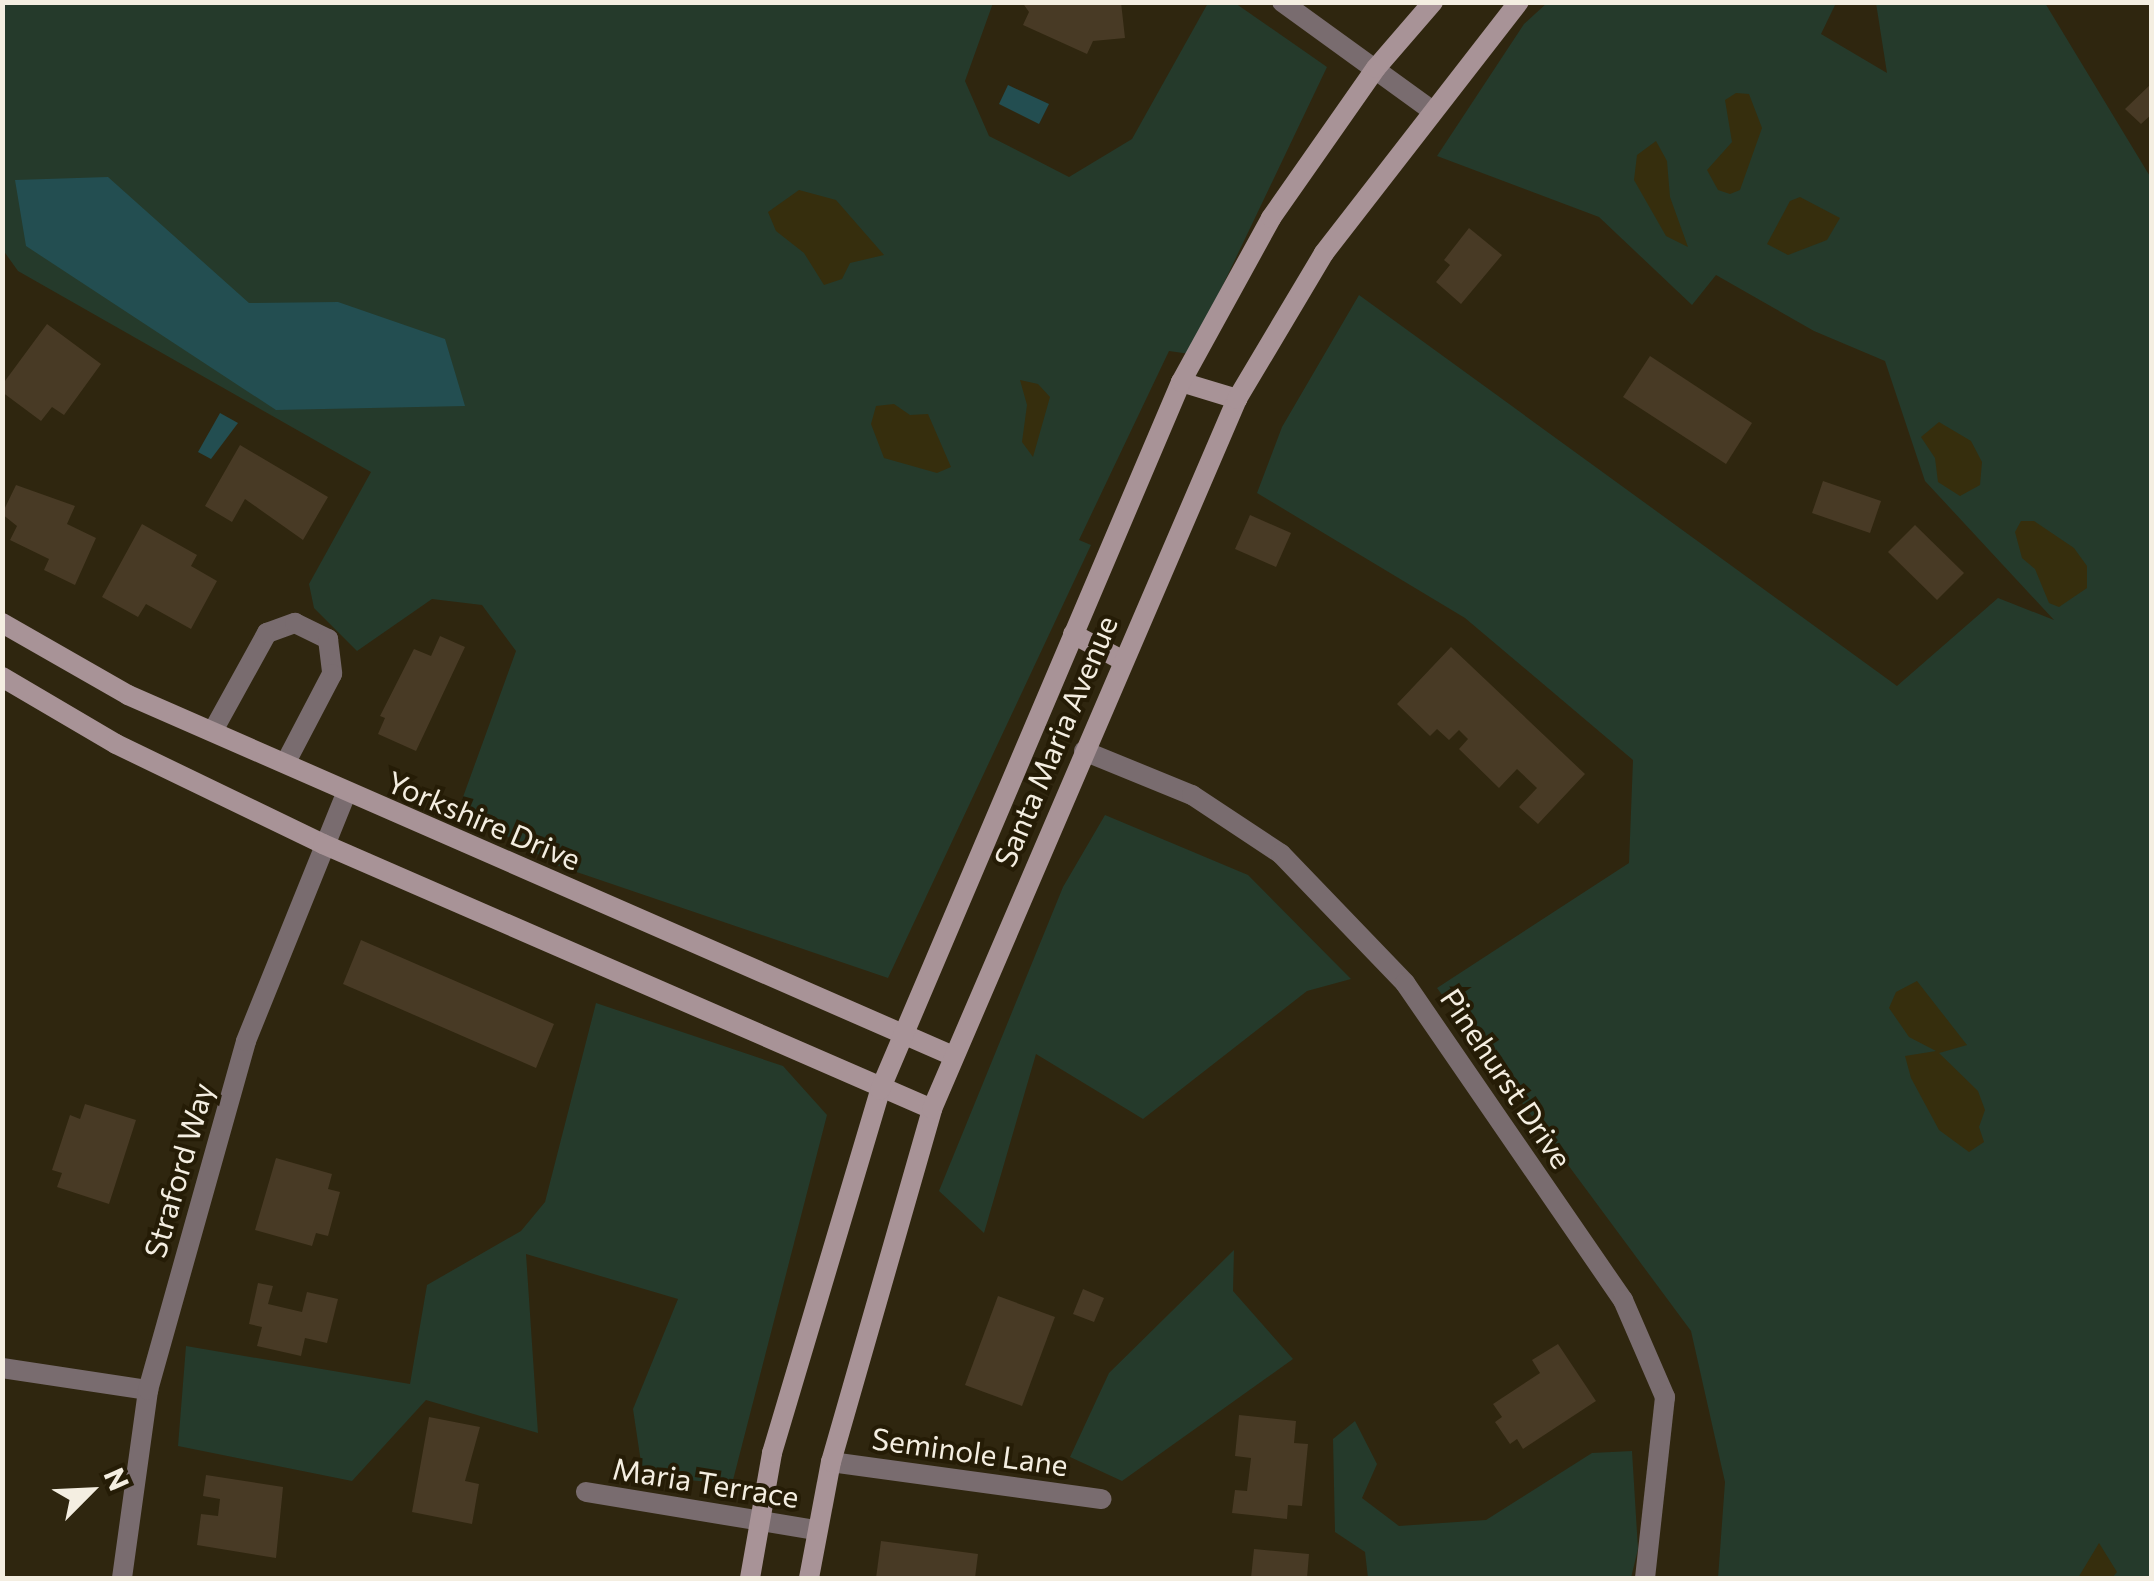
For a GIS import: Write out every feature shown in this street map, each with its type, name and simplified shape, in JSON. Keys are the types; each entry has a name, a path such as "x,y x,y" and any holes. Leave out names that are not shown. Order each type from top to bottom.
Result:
{"street":[{"path":"1282,2 1431,110"},
{"name":"Santa Maria Avenue","path":"750,1578 758,1518 818,1288 880,1090 1181,382 1270,218 1376,68 1433,2"},
{"name":"Santa Maria Avenue","path":"809,1578 831,1462 951,1055 1237,399 1324,253 1431,110 1519,2"},
{"path":"1181,382 1237,399"},
{"name":"Yorkshire Drive","path":"2,623 128,695 214,729 346,793 951,1055"},
{"path":"214,729 267,633 295,624 328,639 332,674 286,762"},
{"path":"1072,634 1122,660"},
{"path":"2,677 116,744 322,844 880,1090 932,1109"},
{"name":"Pinehurst Drive","path":"1084,751 1192,796 1282,854 1406,983 1623,1300 1665,1396 1646,1578"},
{"name":"Straford Way","path":"122,1578 148,1390 246,1041 322,844 346,793"},
{"path":"2,1368 148,1390"},
{"name":"Seminole Lane","path":"831,1462 1101,1500"},
{"name":"Maria Terrace","path":"586,1492 816,1530"}],"green space":[{"path":"2,3 993,3 965,81 989,136 1069,177 1132,139 1208,3 1235,3 1327,67 1190,354 1169,351 1079,540 1091,545 888,978 556,865 459,808 516,651 482,605 432,599 357,651 314,608 309,584 371,472 18,271 3,250"},
{"path":"1547,3 1836,3 1821,34 1887,73 1876,3 2045,3 2151,178 2151,1578 1718,1578 1725,1482 1691,1331 1437,988 1629,863 1633,760 1465,618 1257,493 1282,427 1359,295 1897,686 1998,598 2054,620 1925,481 1885,361 1814,331 1716,275 1692,305 1599,217 1437,156 1524,24"},
{"path":"1105,815 1248,875 1351,979 1307,991 1143,1119 1036,1054 984,1233 939,1191 1063,887"},
{"path":"596,1003 783,1066 827,1115 732,1484 643,1476 633,1409 678,1299 526,1254 538,1433 426,1400 352,1481 178,1446 186,1346 410,1384 427,1285 521,1231 545,1202"},
{"path":"1234,1250 1233,1291 1293,1359 1122,1481 1070,1457 1109,1373"},
{"path":"1355,1421 1377,1464 1362,1498 1399,1526 1486,1520 1592,1453 1632,1451 1638,1549 1631,1578 1368,1578 1365,1552 1335,1532 1333,1439"}],"sand":[{"path":"1736,93 1749,94 1762,128 1740,190 1730,194 1718,190 1707,170 1732,142 1725,100"},
{"path":"1656,141 1667,161 1670,197 1688,247 1666,236 1634,180 1637,155"},
{"path":"799,190 836,200 884,255 850,263 842,279 824,285 804,253 776,231 768,212"},
{"path":"1800,197 1840,218 1827,240 1788,255 1767,244 1790,201"},
{"path":"1020,380 1038,384 1050,397 1033,457 1022,442 1027,405"},
{"path":"894,404 910,415 928,414 951,467 937,473 884,458 871,424 876,406"},
{"path":"1939,422 1971,441 1982,462 1980,485 1960,496 1938,482 1935,458 1921,437"},
{"path":"2021,521 2034,521 2074,548 2087,566 2087,588 2059,607 2049,603 2035,569 2022,558 2015,532"},
{"path":"1917,981 1967,1045 1939,1053 1978,1091 1985,1110 1979,1127 1984,1142 1969,1152 1939,1130 1911,1078 1905,1056 1936,1051 1909,1037 1889,1008 1896,992"},
{"path":"2099,1543 2117,1572 2112,1578 2078,1578"}],"water":[{"path":"1008,85 1049,104 1039,124 999,104"},
{"path":"108,177 249,303 338,302 445,339 465,406 276,410 26,246 15,180"},
{"path":"220,413 238,423 211,459 198,452"}],"building":[{"path":"1022,2 1121,2 1125,38 1093,41 1087,54 1023,25 1029,12"},
{"path":"2152,83 2152,114 2141,124 2125,109"},
{"path":"1469,228 1502,255 1461,304 1436,282 1450,265 1444,260"},
{"path":"47,324 101,364 64,415 52,407 41,421 2,392 2,385"},
{"path":"1650,356 1752,423 1726,464 1623,397"},
{"path":"240,445 328,497 303,540 245,499 232,522 205,506"},
{"path":"1823,481 1881,501 1870,533 1812,513"},
{"path":"16,485 75,506 67,524 96,538 75,585 44,570 49,559 10,540 17,526 2,514"},
{"path":"1250,515 1291,533 1276,567 1235,549"},
{"path":"142,524 197,555 191,566 217,581 191,629 146,604 138,617 102,597"},
{"path":"1915,525 1964,573 1937,600 1888,552"},
{"path":"440,636 465,647 416,751 378,734 385,718 380,716 414,649 431,656"},
{"path":"1451,647 1585,774 1538,824 1519,807 1537,788 1517,769 1499,788 1459,749 1468,739 1459,730 1449,740 1437,729 1430,736 1397,704"},
{"path":"361,940 554,1024 536,1068 343,984"},
{"path":"85,1104 136,1120 109,1204 57,1187 62,1173 52,1170 70,1115 80,1119"},
{"path":"276,1158 332,1174 328,1189 340,1192 328,1236 316,1233 312,1246 255,1230"},
{"path":"258,1283 273,1286 268,1304 302,1312 307,1292 338,1299 327,1343 305,1338 301,1356 257,1346 262,1327 249,1324"},
{"path":"1083,1289 1104,1298 1094,1322 1073,1314"},
{"path":"998,1296 1055,1317 1022,1406 965,1385"},
{"path":"1558,1344 1596,1401 1523,1449 1517,1439 1510,1444 1495,1422 1502,1417 1493,1404 1540,1373 1532,1360"},
{"path":"1239,1415 1296,1421 1294,1443 1308,1444 1302,1506 1288,1505 1287,1519 1232,1513 1235,1490 1247,1491 1251,1458 1235,1456"},
{"path":"429,1417 480,1427 465,1481 479,1484 472,1524 412,1512"},
{"path":"206,1475 283,1487 276,1558 197,1545 201,1514 218,1516 220,1499 203,1496"},
{"path":"881,1541 978,1554 975,1578 876,1578"},
{"path":"1254,1549 1309,1554 1307,1578 1251,1578"}]}
